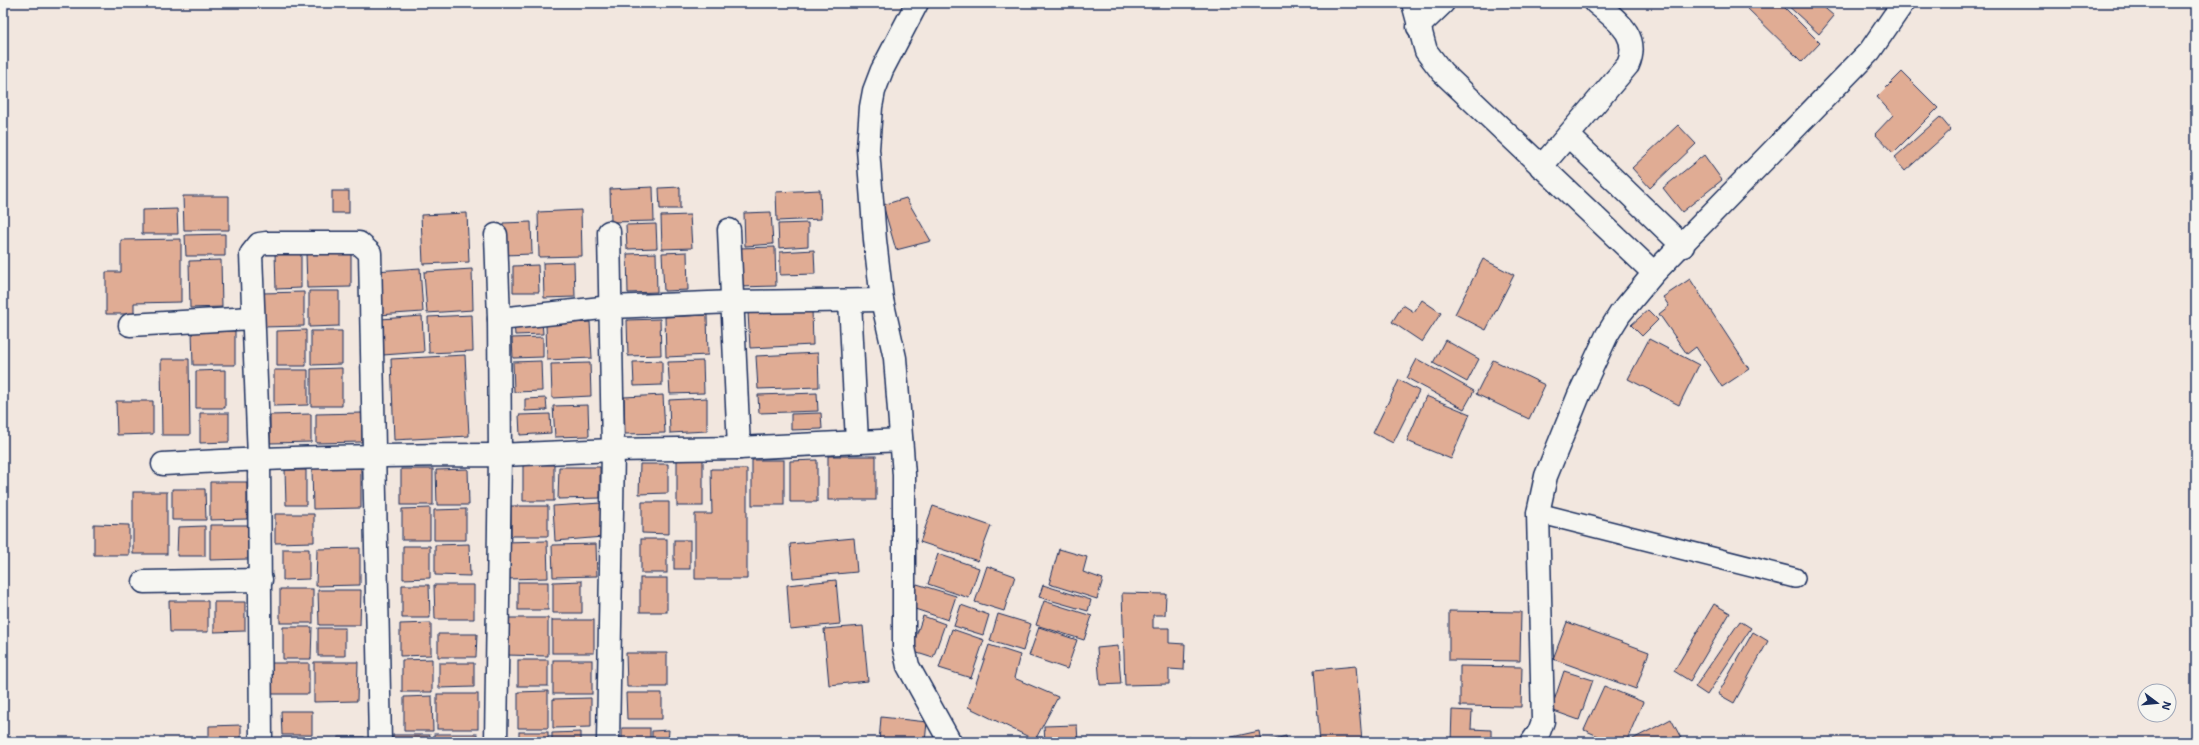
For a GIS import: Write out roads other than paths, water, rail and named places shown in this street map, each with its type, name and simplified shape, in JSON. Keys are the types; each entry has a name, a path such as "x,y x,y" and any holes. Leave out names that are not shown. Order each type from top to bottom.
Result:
{"street":[{"path":"917,3 882,70 871,108 868,149 875,240 882,300 895,358 904,475 904,648 908,666 950,742"},
{"path":"1413,3 1418,27 1426,51 1433,62 1654,274"},
{"path":"1418,27 1443,3"},
{"path":"1542,167 1628,65 1632,55 1632,44 1628,34 1621,24 1596,3"},
{"path":"1532,742 1539,732 1543,720 1538,513 1546,476 1596,358 1620,314 1654,274 1870,51 1903,3"},
{"path":"1568,136 1682,246"},
{"path":"729,230 739,448"},
{"path":"608,742 613,450 609,232"},
{"path":"496,235 499,319 500,455 496,742"},
{"path":"261,742 259,458 252,318 251,254 259,244 359,243 370,253 380,742"},
{"path":"499,319 610,307 733,302 850,302 882,300"},
{"path":"850,302 858,442"},
{"path":"130,325 252,318"},
{"path":"163,464 259,458 375,455 500,455 613,450 739,448 901,440"},
{"path":"144,582 261,580"}],"lane":[{"path":"1538,513 1795,578"}]}
